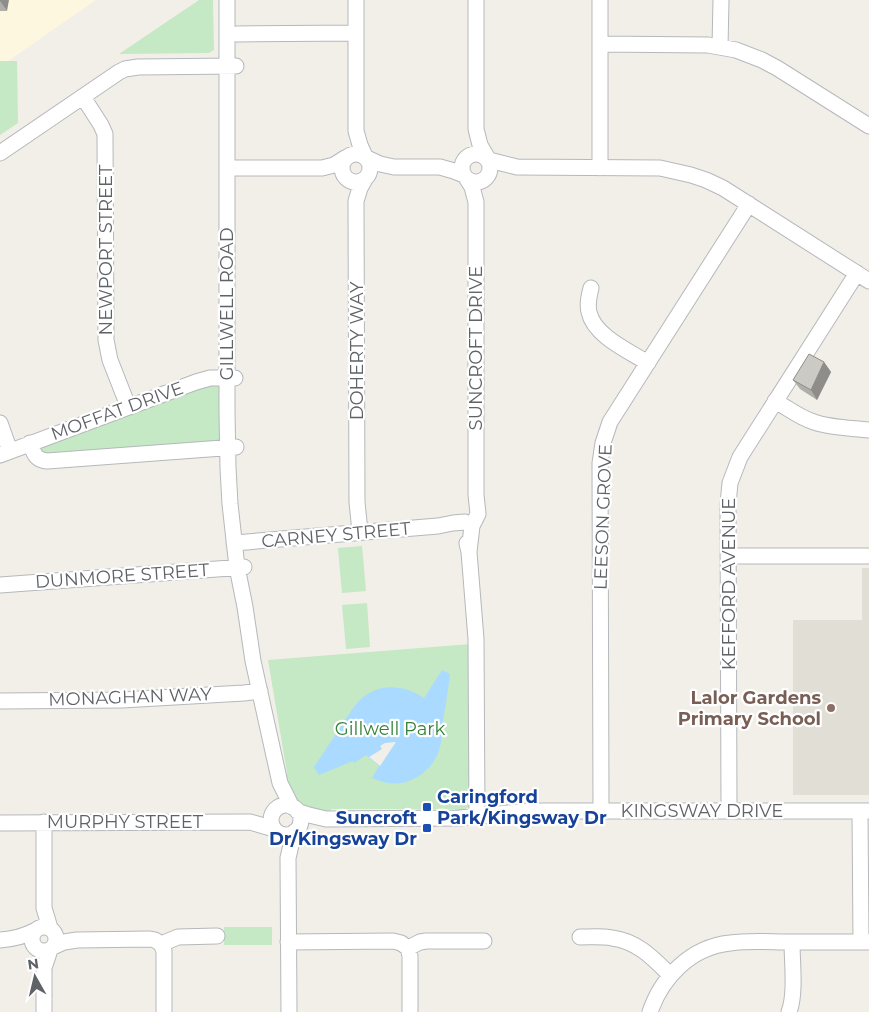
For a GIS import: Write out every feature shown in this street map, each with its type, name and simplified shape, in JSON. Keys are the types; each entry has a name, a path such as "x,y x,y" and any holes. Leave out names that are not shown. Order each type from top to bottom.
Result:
{"street":[{"name":"GILLWELL ROAD","path":"227,0 232,66 232,448 238,543 253,661 280,783 294,809"},
{"name":"GILLWELL ROAD","path":"232,66 236,34 236,0"},
{"path":"231,168 322,168 334,171 355,182 361,182 370,174 370,165 360,146 356,131 356,0"},
{"path":"466,177 462,167 472,145 476,129 476,0"},
{"path":"600,0 600,168"},
{"path":"720,47 722,0"},
{"path":"236,34 356,33"},
{"path":"600,44 692,44 720,47 750,55 777,68 869,126"},
{"path":"0,154 119,72 132,68 232,66"},
{"name":"NEWPORT STREET","path":"83,97 105,134 106,340 110,360 128,406"},
{"path":"476,129 480,145 488,158 491,168 486,178"},
{"path":"345,177 341,169 356,131"},
{"path":"322,168 356,153 394,168 440,168 454,171 476,182 517,167"},
{"path":"440,168 455,164 470,154 479,153 488,158 517,167 660,168 691,174 723,188 863,277"},
{"path":"366,178 394,168"},
{"name":"DOHERTY WAY","path":"345,177 356,201"},
{"name":"SUNCROFT DRIVE","path":"466,177 472,187 476,202 476,495 467,526"},
{"name":"DOHERTY WAY","path":"357,533 354,513 357,502 356,201 360,188 366,178"},
{"name":"SUNCROFT DRIVE","path":"476,202 486,178"},
{"name":"LEESON GROVE","path":"601,811 601,452 610,422 749,204"},
{"name":"KEFFORD AVENUE","path":"729,811 728,556 729,494 733,472 740,457 776,401 863,277"},
{"path":"591,288 588,306 591,320 595,327 648,363"},
{"name":"MOFFAT DRIVE","path":"5,453 205,379 232,378"},
{"path":"776,401 812,422 869,430"},
{"path":"0,423 5,453"},
{"path":"30,443 37,457 47,461 232,448"},
{"name":"CARNEY STREET","path":"238,543 438,526 453,523 467,526"},
{"path":"467,526 464,534 469,552 476,639 477,816"},
{"path":"728,556 869,556"},
{"name":"DUNMORE STREET","path":"0,585 240,567"},
{"name":"MONAGHAN WAY","path":"0,701 122,700 244,693 260,690"},
{"name":"GILLWELL ROAD","path":"275,811 280,783"},
{"path":"288,858 282,839 271,821 275,811 284,806 294,809 300,819 288,858 289,1012"},
{"name":"KINGSWAY DRIVE","path":"294,809 326,819"},
{"name":"MURPHY STREET","path":"0,823 250,822 275,811"},
{"path":"650,1012 659,991 670,975 682,963 705,949 739,942 865,942 865,811"},
{"name":"KINGSWAY DRIVE","path":"296,830 312,822 326,819 444,819 528,812 865,811"},
{"path":"44,822 44,930"},
{"name":"MURPHY STREET","path":"250,822 276,831"},
{"path":"276,831 286,835 296,830"},
{"path":"44,930 56,938 55,944 44,948"},
{"path":"44,930 31,939 44,948"},
{"path":"5,940 44,930 77,940"},
{"path":"161,944 178,937 217,936"},
{"path":"580,936 610,938 633,944 652,957 670,975"},
{"path":"5,940 44,948 77,940 155,940 161,944 164,951 164,1012"},
{"path":"288,942 394,941 401,943 408,948 410,956 410,1012"},
{"path":"408,948 426,941 484,942"},
{"path":"788,1012 792,1004 792,942"},
{"path":"44,948 44,1012"}],"shaded area":[{"path":"0,0 96,0 8,61 0,61"},
{"name":"Lalor Gardens Primary School","path":"862,568 869,568 869,795 793,795 793,620 862,620"}],"green space":[{"path":"199,0 213,0 214,50 209,53 119,54"},
{"path":"0,61 17,61 18,123 0,135"},
{"path":"213,382 222,387 219,407 222,439 219,441 47,454 40,450 40,447"},
{"path":"362,546 366,591 342,593 338,548"},
{"path":"367,603 370,647 346,649 342,605"},
{"name":"Gillwell Park","path":"471,644 471,804 468,807 458,811 454,809 332,809 328,812 307,810 295,801 286,780 287,773 268,660"},
{"path":"224,927 272,927 272,945 224,945"}],"water":[{"path":"442,670 450,674 441,744 435,759 428,769 418,777 402,783 380,781 372,778 379,766 366,755 354,763 353,761 319,775 314,767 354,706 367,694 375,690 392,687 408,690 424,698"}],"pier":[{"path":"396,742 380,766 369,757 382,749 380,746 385,743"}],"building":[{"path":"809,354 824,362 811,390 793,380"}],"place":[{"name":"Lalor Gardens Primary School","path":"831,708"},
{"name":"Caringford Park/Kingsway Dr","path":"427,807"},
{"name":"Suncroft Dr/Kingsway Dr","path":"427,828"}]}
